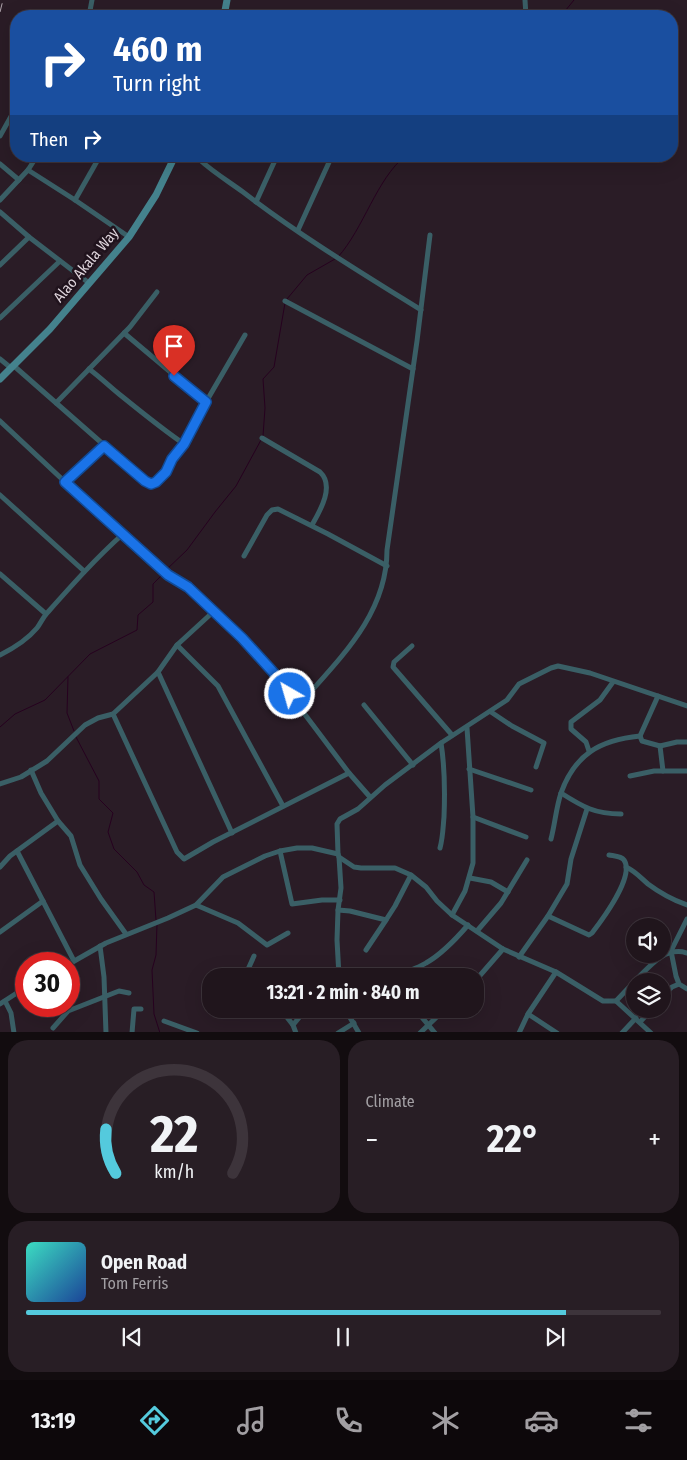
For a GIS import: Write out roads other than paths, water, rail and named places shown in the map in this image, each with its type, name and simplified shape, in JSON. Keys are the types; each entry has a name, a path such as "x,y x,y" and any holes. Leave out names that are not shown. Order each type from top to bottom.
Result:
{"street":[{"path":"0,136 10,118"},
{"path":"0,200 33,162"},
{"path":"76,200 97,162"},
{"name":"Alao Akala Way","path":"0,379 50,329 129,237 156,195 172,162"},
{"path":"203,162 281,221 298,230 320,248 421,310"},
{"path":"256,202 274,162"},
{"path":"298,230 329,162"},
{"path":"0,164 19,180"},
{"path":"28,170 76,200 129,237"},
{"path":"0,212 28,237 89,283"},
{"path":"299,705 365,626 376,605 387,566 387,550 430,235"},
{"path":"0,265 28,237"},
{"path":"0,318 60,261"},
{"path":"56,402 124,333 157,292"},
{"path":"285,301 413,369"},
{"path":"124,333 206,402"},
{"path":"0,358 56,402 104,446 151,484 162,477 172,459 184,444 245,335"},
{"path":"89,369 161,428 184,444"},
{"path":"0,422 168,575 188,587 242,638 299,705 349,773 370,797"},
{"path":"262,438 320,472 325,477 325,496 312,525"},
{"path":"65,482 104,446"},
{"path":"0,495 84,571"},
{"path":"244,556 263,521 272,510 281,510 387,566"},
{"path":"0,655 14,648 31,635 46,614 84,571 123,534"},
{"path":"0,574 46,614"},
{"path":"21,777 47,761 85,725 98,718 113,714 158,672 177,645 213,612"},
{"path":"177,645 218,686 283,806"},
{"path":"412,646 394,662 394,667 452,735"},
{"path":"339,968 337,940 341,888 338,821 358,809 370,797 452,735 467,728 508,700 519,684 555,666 590,674 687,706"},
{"path":"158,672 232,833"},
{"path":"589,751 586,742 571,729 571,722 600,700 613,682"},
{"path":"640,736 658,696"},
{"path":"364,705 413,765"},
{"path":"491,712 544,743 536,767"},
{"path":"113,714 181,858 184,859 349,773"},
{"path":"452,915 465,892 474,863 467,728"},
{"path":"551,839 562,793 574,767 589,751 610,740 640,736"},
{"path":"640,736 642,741 660,746 687,742"},
{"path":"440,848 443,839 445,789 441,743"},
{"path":"660,746 663,771"},
{"path":"31,770 41,793 58,821 71,836 80,865 126,934"},
{"path":"470,770 531,790"},
{"path":"630,776 663,771 687,770"},
{"path":"0,784 25,776 35,780"},
{"path":"562,793 587,809 606,814 621,814"},
{"path":"518,957 548,916 567,884 571,859 587,809"},
{"path":"473,817 526,837"},
{"path":"0,867 10,856 58,821"},
{"path":"80,958 126,934 196,905 223,877 265,856 280,850 312,848 339,856 354,867 395,868 411,875 426,887 452,915 503,949 556,972 603,1001 616,1001 651,1032"},
{"path":"280,850 292,904 340,900"},
{"path":"16,852 69,952"},
{"path":"548,916 583,934 590,935 615,900 623,883 626,867 623,859 619,856 609,855"},
{"path":"477,931 501,903 527,860"},
{"path":"626,867 662,894 687,905"},
{"path":"366,950 395,906 411,875"},
{"path":"470,878 491,882 508,892"},
{"path":"0,932 43,901"},
{"path":"196,905 238,923 267,946 288,933"},
{"path":"338,910 386,920"},
{"path":"687,919 671,951 679,984 687,989"},
{"path":"415,968 428,962 445,949 468,925"},
{"path":"100,946 104,977 106,1032"},
{"path":"484,971 503,949"},
{"path":"671,951 687,952"},
{"path":"249,968 254,956"},
{"path":"644,973 654,963"},
{"path":"519,1032 528,1014 556,972"},
{"path":"671,988 679,984"},
{"path":"616,1001 626,990"},
{"path":"53,1028 68,1011 119,991 129,993"},
{"path":"14,1032 11,1013 3,1003 15,995"},
{"path":"132,1032 134,1009 141,1009"},
{"path":"528,1014 557,1032"},
{"path":"288,1018 296,1032"},
{"path":"293,1025 299,1018"},
{"path":"423,1018 435,1032"},
{"path":"420,1032 436,1018"},
{"path":"622,1032 641,1018"},
{"path":"338,1032 352,1020 359,1032"},
{"path":"164,1021 197,1032"}],"waterway":[{"path":"566,10 574,0"},
{"path":"338,257 355,232 386,178 399,162"},
{"path":"287,299 307,275 335,259"},
{"path":"263,436 265,408 263,379 274,367 285,303"},
{"path":"165,571 187,550 236,486 261,440"},
{"path":"0,727 15,714 45,700 90,654 137,630 138,615 153,602 153,584 163,574"},
{"path":"68,677 67,713 74,731"},
{"path":"76,737 99,781 99,799 113,813 108,832 114,849 137,872 144,885 154,892 156,920"},
{"path":"157,924 156,955 152,970 154,1014 160,1032"}],"railway":[{"path":"0,12 3,0"}]}
